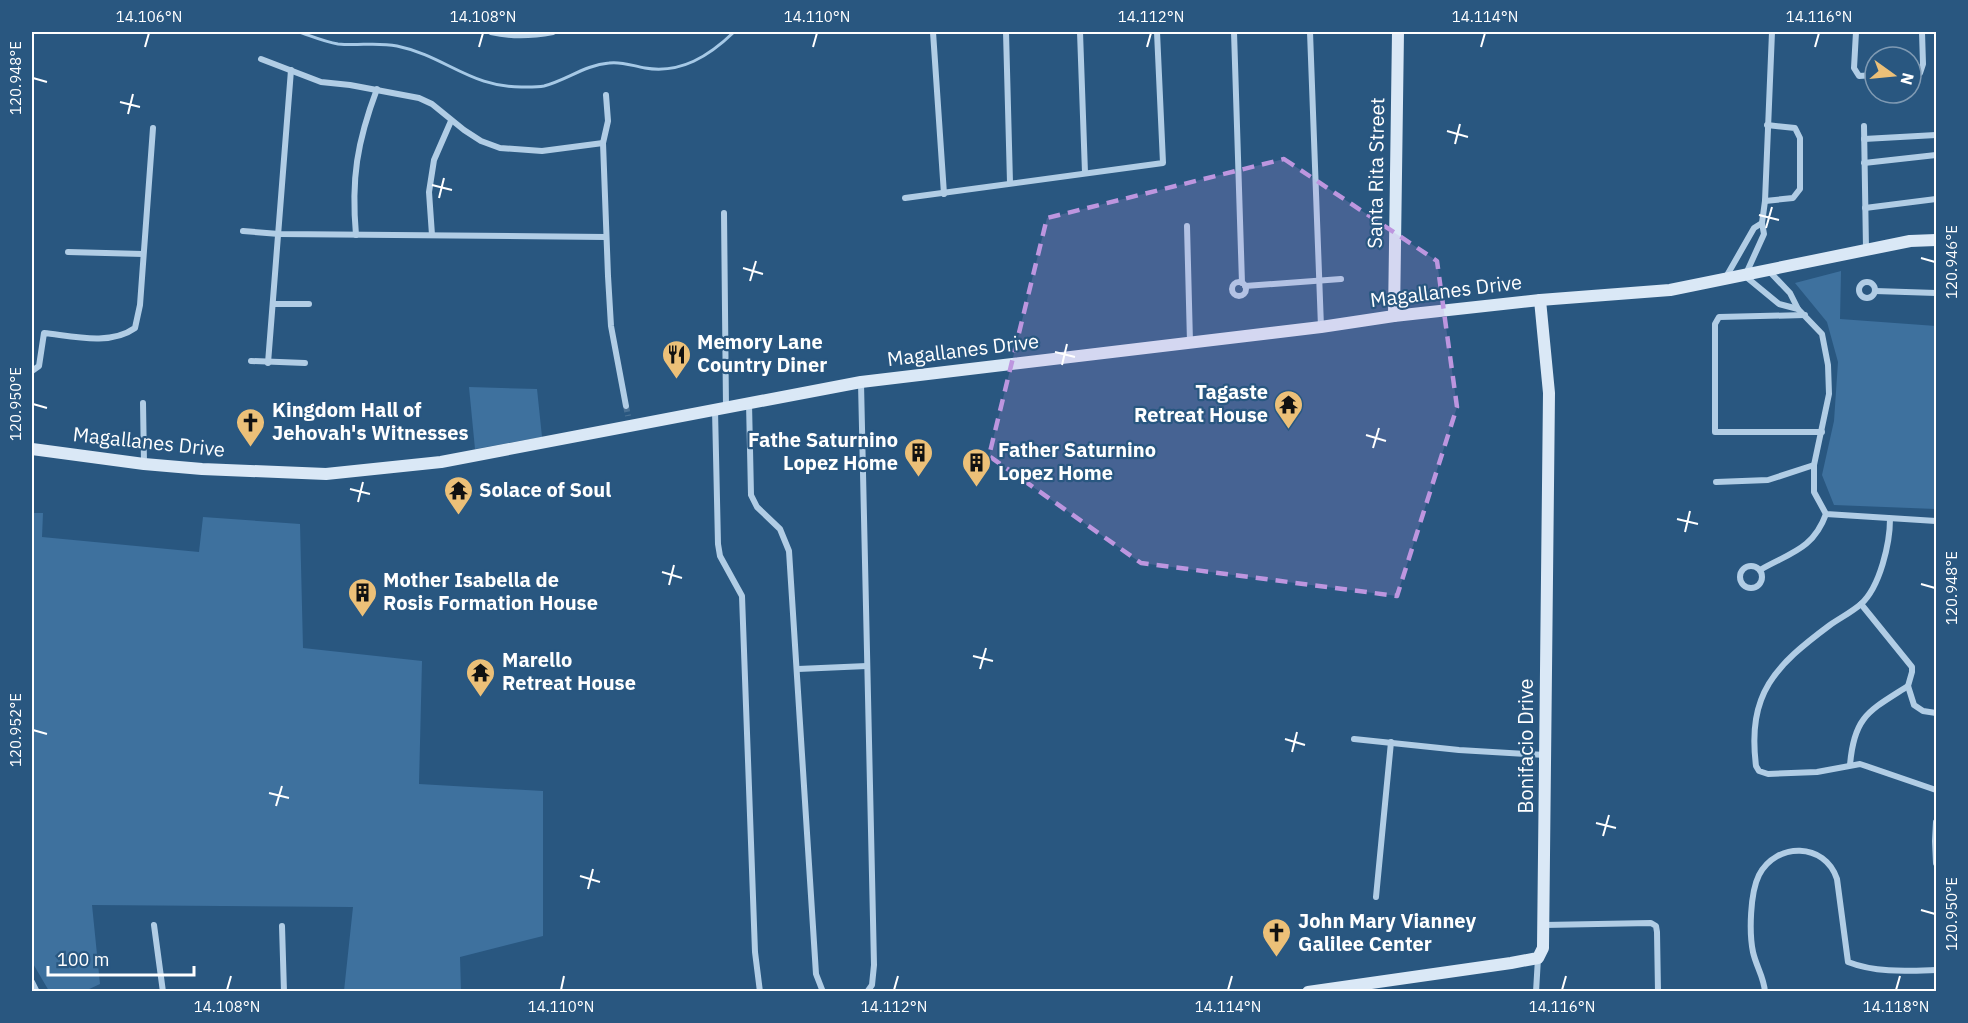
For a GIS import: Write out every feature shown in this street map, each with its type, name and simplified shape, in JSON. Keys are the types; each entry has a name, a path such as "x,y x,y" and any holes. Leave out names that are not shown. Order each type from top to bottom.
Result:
{"street":[{"path":"491,32 506,35 537,35 553,32"},
{"path":"933,32 944,194"},
{"path":"1006,32 1010,183"},
{"path":"1080,32 1085,173"},
{"path":"905,198 1162,163 1157,32"},
{"path":"1234,32 1243,284 1341,279"},
{"path":"1310,32 1321,327"},
{"name":"Santa Rita Street","path":"1394,316 1398,32"},
{"path":"1760,570 1789,556 1811,541 1821,529 1826,514 1814,492 1814,465 1829,394 1828,365 1822,334 1806,315 1798,309 1779,304 1745,276 1764,234 1762,224 1772,32"},
{"path":"1856,32 1854,68 1859,76 1863,76"},
{"path":"261,59 321,82 377,89 419,98 432,104 451,121 481,141 508,149 542,151 603,143"},
{"path":"268,363 291,69"},
{"path":"356,235 354,178 358,149 377,89"},
{"path":"606,95 608,121 603,143 611,326 626,406"},
{"path":"432,236 430,181 434,159 451,121"},
{"path":"1765,201 1793,198 1800,189 1800,138 1795,129 1767,126"},
{"path":"1864,126 1866,250"},
{"path":"32,371 39,366 44,333 112,338 126,334 135,328 140,305 153,129"},
{"path":"1864,139 1936,135"},
{"path":"1864,163 1936,155"},
{"path":"1865,208 1936,199"},
{"path":"724,213 718,544 720,556 742,596 755,952 760,992"},
{"path":"1725,279 1754,228 1762,224"},
{"path":"1187,226 1190,342"},
{"path":"243,231 279,234 606,237"},
{"name":"Magallanes Drive","path":"32,448 144,464 211,470 326,474 441,462 629,422 721,409 861,382 1321,327 1394,316 1540,300 1670,290 1910,241 1936,240"},
{"path":"68,252 143,254"},
{"path":"1768,270 1790,293 1798,309"},
{"path":"1875,291 1936,293"},
{"name":"Bonifacio Drive","path":"1538,958 1543,948 1544,925 1549,393 1540,300"},
{"path":"274,304 309,304"},
{"path":"1806,315 1719,317 1715,324 1715,432 1822,432"},
{"path":"251,361 305,363"},
{"path":"861,382 874,964 872,985 867,992"},
{"path":"143,403 144,464"},
{"path":"749,403 751,495 757,507 780,529 789,551 816,974 820,990 823,992"},
{"path":"1716,482 1768,480 1814,465"},
{"path":"1826,514 1936,521"},
{"path":"1890,519 1890,532 1874,588 1861,604 1797,650 1780,668 1765,690 1754,722 1755,763 1757,769 1762,772 1817,772 1860,764 1936,790"},
{"path":"1861,604 1912,667 1908,686 1914,705 1923,711 1936,713"},
{"path":"798,669 867,666"},
{"path":"1850,765 1856,729 1867,713 1908,686"},
{"path":"1354,739 1459,750 1546,755"},
{"path":"1376,897 1391,742"},
{"path":"1936,822 1936,863"},
{"path":"1765,992 1764,982 1753,952 1751,923 1755,886 1758,876 1769,861 1789,851 1813,852 1826,859 1834,868 1838,879 1848,962 1867,968 1902,971 1936,970"},
{"path":"1544,925 1651,923 1656,926 1657,932 1659,992"},
{"path":"154,925 163,992"},
{"path":"282,926 284,992"},
{"path":"1308,992 1538,958 1536,992"},
{"path":"32,982 37,992"}],"highlighted area":[{"path":"1284,159 1437,261 1457,407 1397,596 1141,563 989,456 1047,218"}],"shaded area":[{"path":"1841,271 1840,319 1936,326 1936,509 1834,505 1822,475 1834,421 1838,362 1827,322 1795,283"},
{"path":"469,387 537,389 542,437 475,449"},
{"path":"32,513 43,513 42,537 199,552 203,517 300,524 303,648 422,661 419,784 543,791 543,936 460,957 461,991 344,991 353,907 92,905 100,984 85,991 49,991 32,962"}],"waterway":[{"path":"299,32 338,44 397,46 430,57 474,78 507,86 526,87 544,86 600,64 622,63 658,69 682,66 715,49 734,32"}],"tunnel":[{"path":"626,406 628,416"}],"place":[{"name":"Memory Lane Country Diner","path":"676,380"},
{"name":"Tagaste Retreat House","path":"1289,430"},
{"name":"Kingdom Hall of Jehovah's Witnesses","path":"251,448"},
{"name":"Fathe Saturnino Lopez Home","path":"919,478"},
{"name":"Father Saturnino Lopez Home","path":"977,488"},
{"name":"Solace of Soul","path":"458,516"},
{"name":"Mother Isabella de Rosis Formation House","path":"362,618"},
{"name":"Marello Retreat House","path":"481,698"},
{"name":"John Mary Vianney Galilee Center","path":"1277,958"}]}
